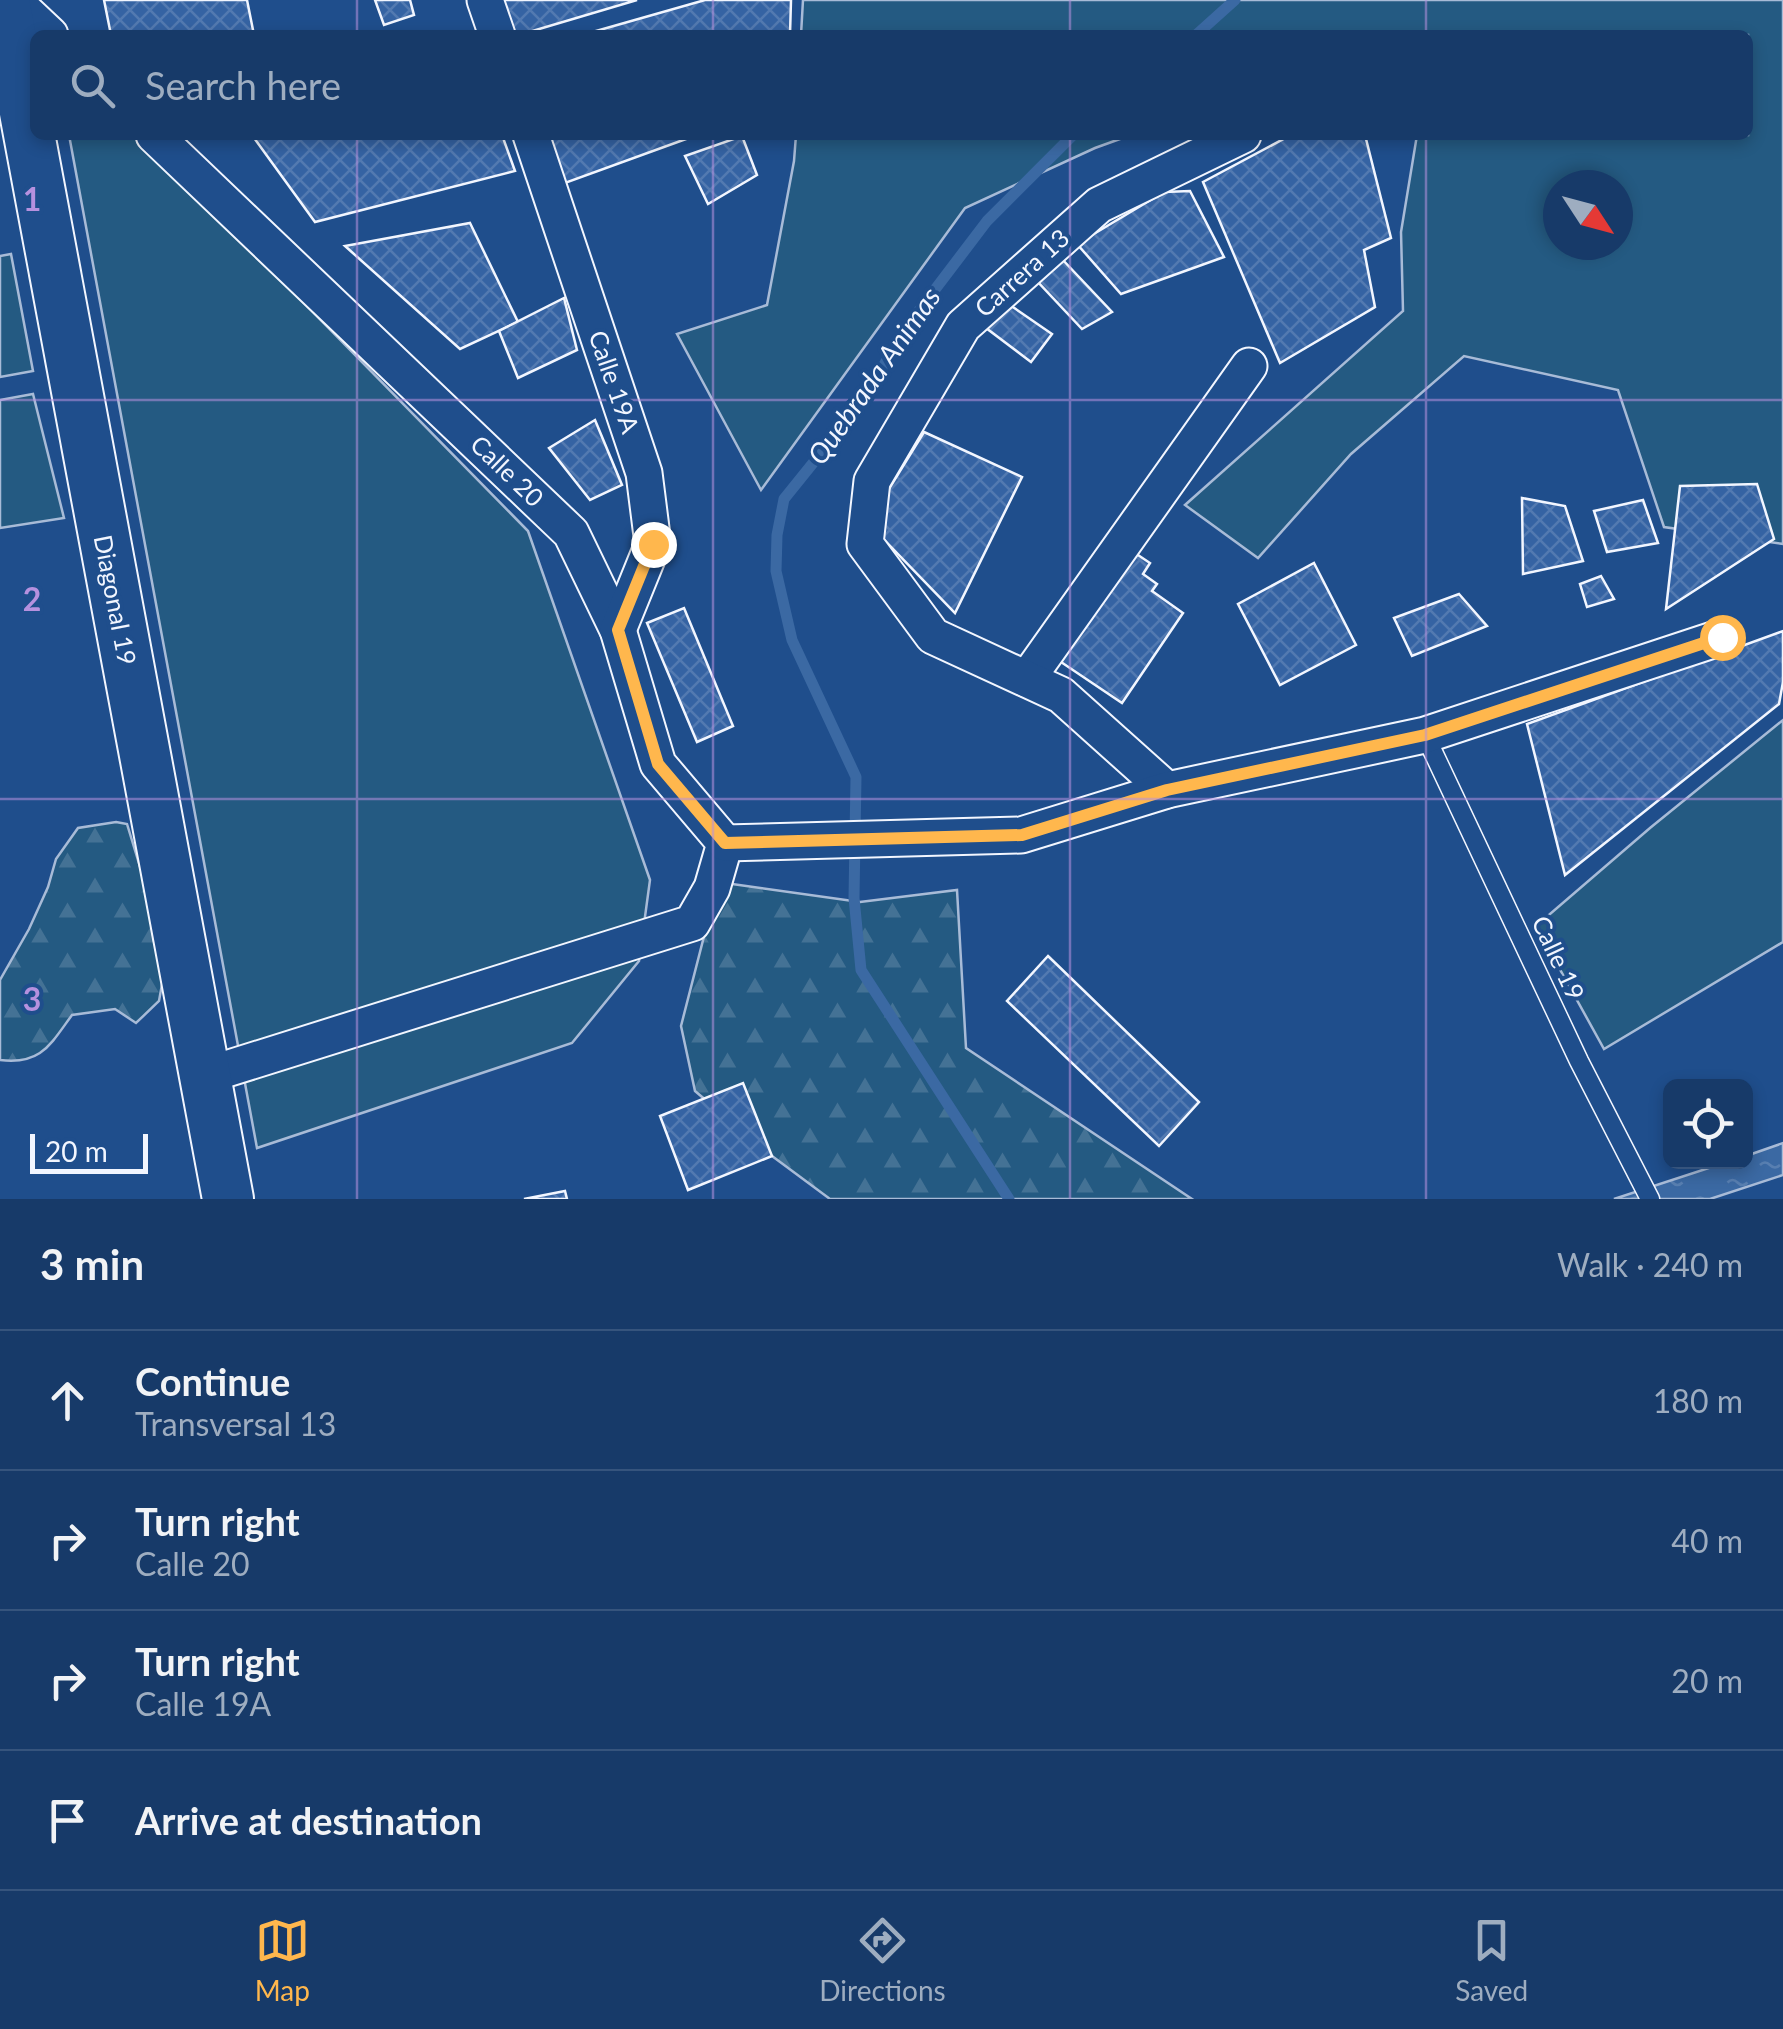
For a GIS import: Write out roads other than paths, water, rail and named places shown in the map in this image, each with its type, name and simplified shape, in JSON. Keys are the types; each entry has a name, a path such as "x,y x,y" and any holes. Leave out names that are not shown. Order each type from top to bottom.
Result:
{"street":[{"name":"Diagonal 19","path":"4,0 30,140"},
{"path":"13,0 45,30"},
{"path":"486,0 495,30"},
{"name":"Diagonal 19","path":"30,140 228,1199"},
{"name":"Calle 20","path":"159,140 571,533 618,630 658,764 725,843"},
{"name":"Calle 19A","path":"533,140 644,473 653,544 618,630"},
{"name":"Carrera 13","path":"1027,679 933,636 865,544 872,481 962,326 1099,205 1233,140"},
{"path":"1167,790 1061,695 1027,679 1249,366"},
{"path":"204,1076 692,923 712,888 725,843 1022,835 1167,790 1425,735 1722,637"}],"lane":[{"name":"Calle 19","path":"1425,735 1579,1062 1650,1199"}],"water":[{"path":"1783,1143 1783,1175 1710,1199 1614,1199 1706,1169 1753,1169 1753,1154"}],"waterway":[{"name":"Quebrada Animas","path":"1202,30 1235,0"},
{"name":"Quebrada Animas","path":"1009,1199 861,970 854,898 856,777 792,640 776,571 777,535 784,499 859,406 908,325 987,221 1068,140"}]}
